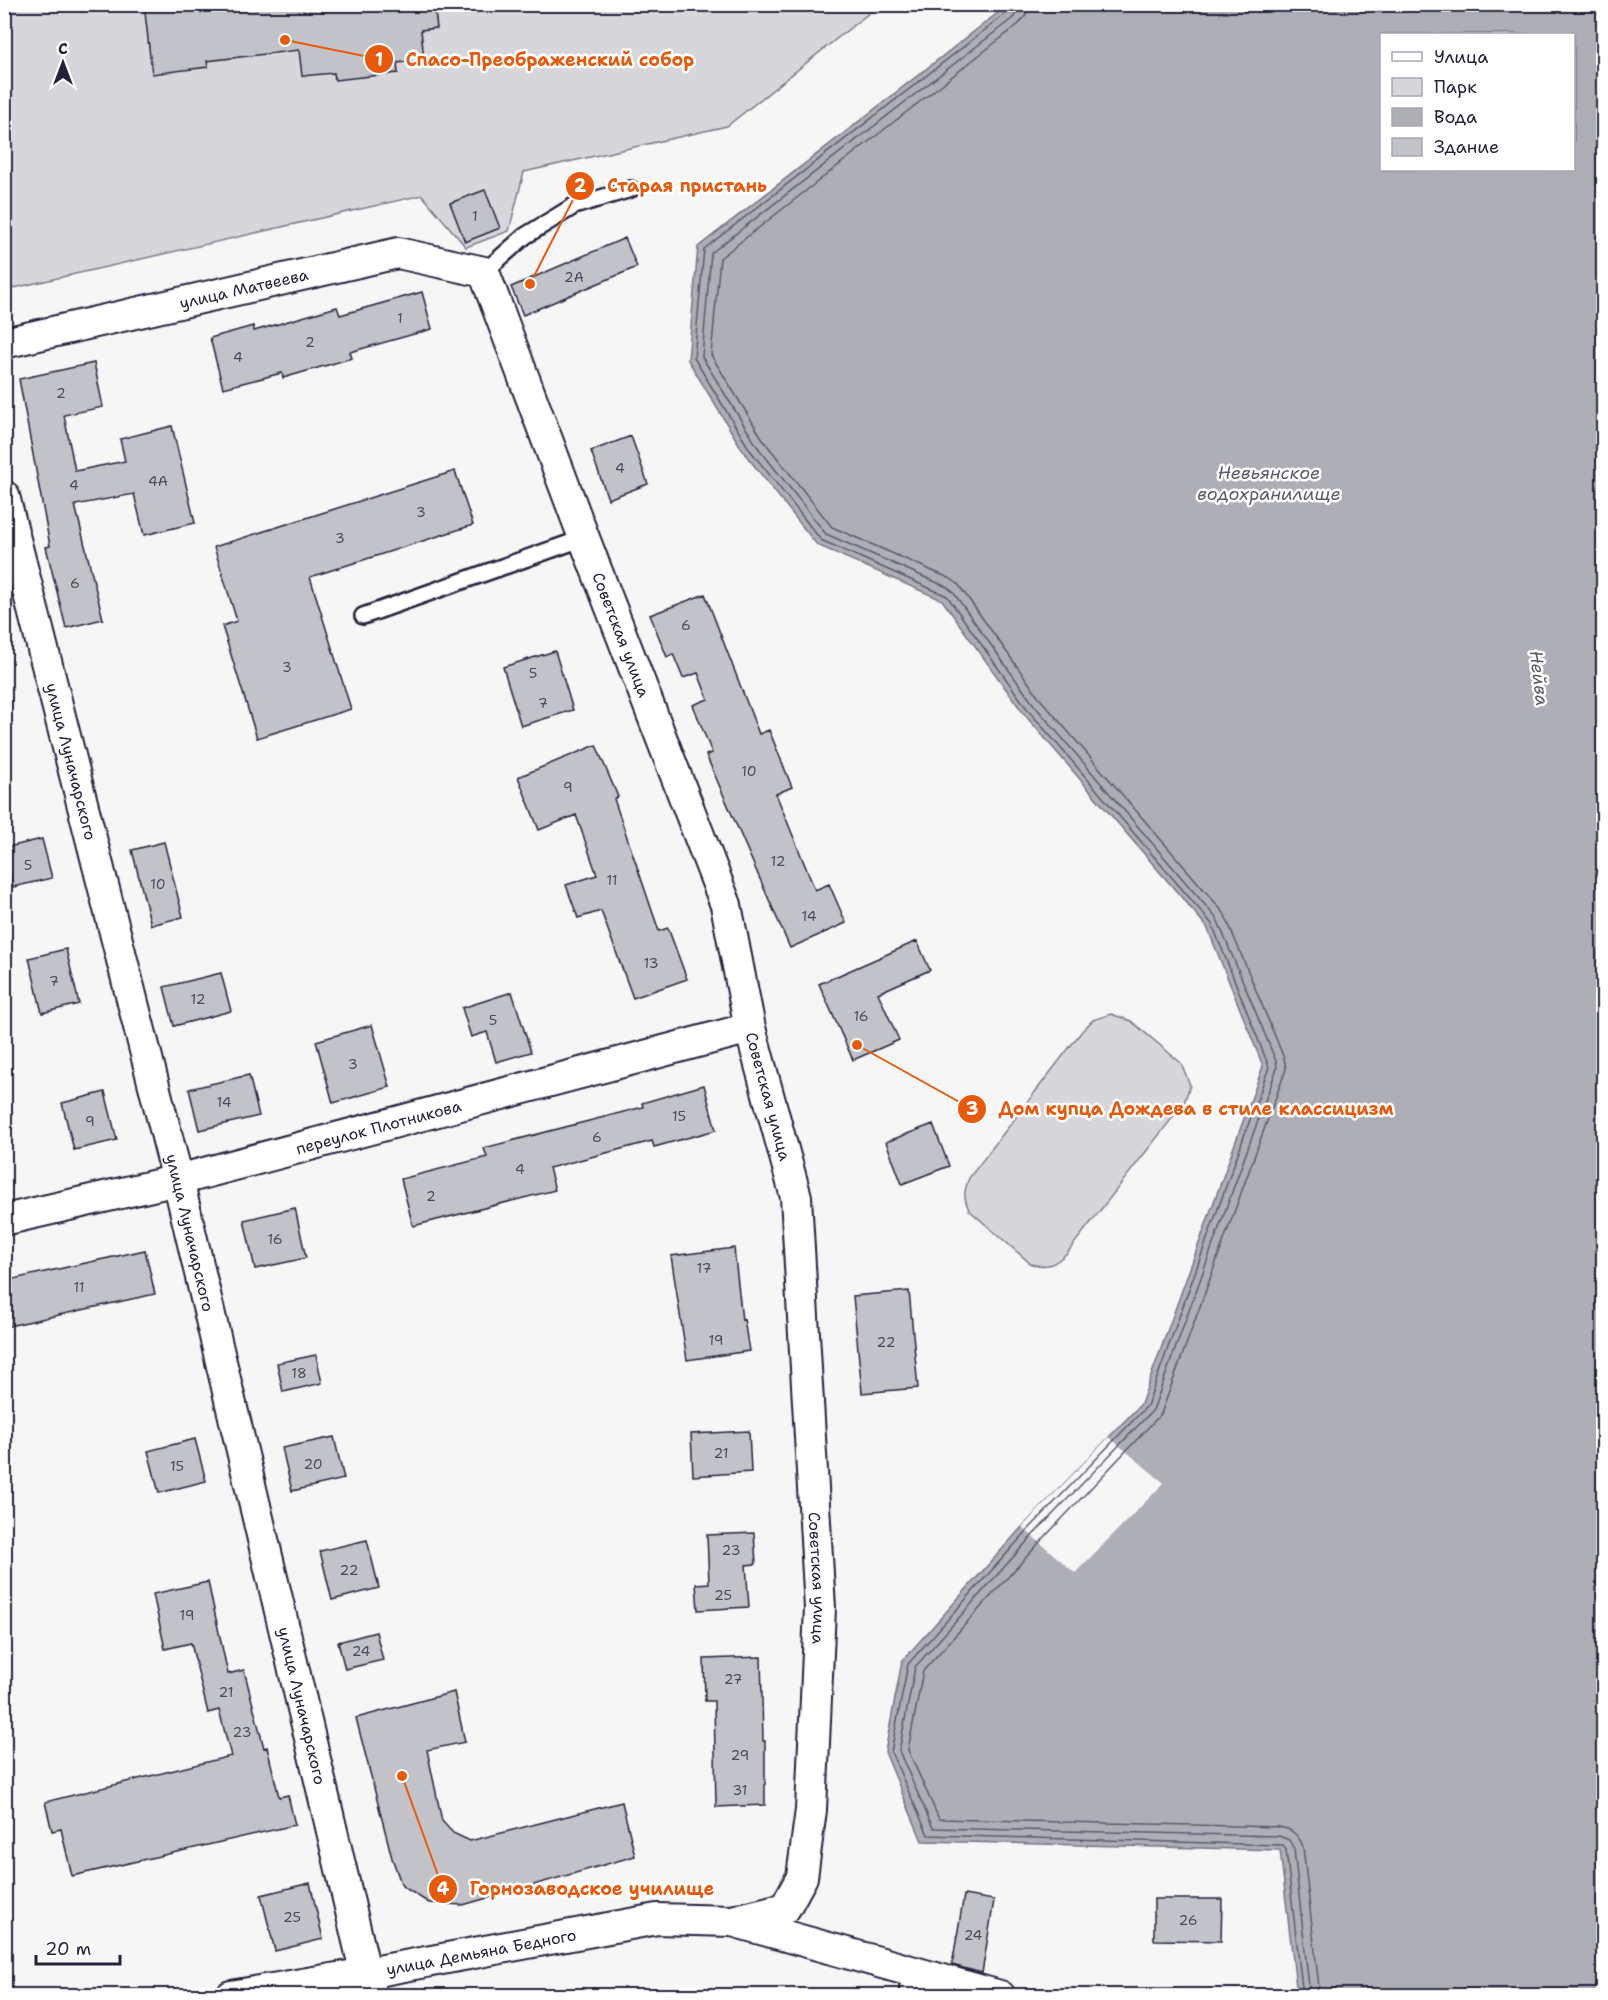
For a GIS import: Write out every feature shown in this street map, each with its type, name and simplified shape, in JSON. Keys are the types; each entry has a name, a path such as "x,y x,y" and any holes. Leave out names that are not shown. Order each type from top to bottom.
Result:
{"street":[{"name":"улица Матвеева","path":"4,343 398,253 484,272"},
{"name":"Советская улица","path":"484,272 726,905 750,1028 796,1197 820,1608 811,1810 802,1877 785,1908 732,1921"},
{"name":"улица Луначарского","path":"4,496 178,1180 369,1984"},
{"name":"переулок Плотникова","path":"4,1220 178,1180 750,1028"},
{"name":"улица Демьяна Бедного","path":"231,1995 369,1984 657,1919 732,1921"},
{"path":"732,1921 909,1983 1000,1995"}],"lane":[{"path":"484,272 525,236 574,206 631,189"},
{"path":"363,616 584,538"}],"green space":[{"path":"4,5 879,5 727,126 524,172 509,231 466,247 422,195 5,290"},
{"path":"1111,1014 1131,1021 1181,1063 1190,1085 1184,1103 1067,1253 1050,1265 1031,1264 969,1210 965,1198 967,1183 1082,1031 1093,1020"}],"water":[{"name":"Невьянское водохранилище","path":"1008,5 1601,5 1601,63 1604,70 1603,1995 1297,1995 1280,1850 922,1841 885,1752 902,1661 1022,1527 1141,1404 1263,1066 1207,927 1024,714 942,600 817,545 745,454 688,360 698,247"}],"pier":[{"path":"1109,1437 1164,1483 1075,1573 1022,1527"}],"building":[{"path":"144,4 434,4 437,28 421,30 424,60 397,63 398,73 335,80 334,73 302,76 299,50 207,61 208,67 152,74"},
{"path":"485,190 500,228 465,242 450,203"},
{"path":"625,238 637,267 523,315 511,287"},
{"path":"422,292 432,329 350,352 352,358 283,378 282,373 223,388 210,338 253,326 254,331 337,307 340,315"},
{"path":"94,363 103,407 64,415 75,471 125,461 120,439 172,426 195,523 144,535 134,494 75,505 103,619 66,628 46,547 50,546 19,379"},
{"path":"631,436 648,484 608,499 591,451"},
{"path":"455,471 473,525 310,577 351,709 257,738 222,626 237,621 214,547"},
{"path":"705,594 759,734 769,730 792,787 776,794 815,890 829,884 846,923 790,948 706,755 712,753 693,705 708,699 698,673 683,678 673,654 667,657 650,615"},
{"path":"555,651 573,710 521,726 503,667"},
{"path":"596,745 618,797 614,799 659,931 668,928 687,979 633,998 601,911 578,918 566,885 597,875 576,815 539,830 518,777"},
{"path":"42,839 52,878 13,887 4,848"},
{"path":"164,842 183,917 151,925 132,850"},
{"path":"917,941 930,970 878,993 899,1040 853,1060 819,984"},
{"path":"66,949 79,1004 42,1013 29,958"},
{"path":"221,973 231,1011 174,1026 164,987"},
{"path":"512,992 531,1052 496,1062 487,1032 471,1037 462,1008"},
{"path":"372,1025 390,1087 333,1103 316,1041"},
{"path":"249,1075 259,1116 199,1130 189,1089"},
{"path":"704,1085 716,1130 654,1147 652,1141 549,1168 555,1190 413,1226 401,1179 487,1157 484,1148 643,1107 642,1103"},
{"path":"105,1092 117,1140 74,1150 62,1103"},
{"path":"933,1124 949,1166 902,1184 886,1142"},
{"path":"295,1208 306,1258 255,1269 244,1220"},
{"path":"734,1248 742,1320 744,1319 749,1351 687,1360 671,1256"},
{"path":"145,1250 155,1294 4,1327 4,1281"},
{"path":"909,1291 918,1388 862,1393 853,1296"},
{"path":"316,1355 322,1383 283,1392 277,1363"},
{"path":"749,1431 751,1472 693,1476 691,1434"},
{"path":"334,1437 344,1479 292,1491 282,1448"},
{"path":"195,1439 206,1481 159,1493 148,1451"},
{"path":"754,1533 756,1564 746,1565 749,1607 698,1610 696,1584 709,1583 707,1535"},
{"path":"367,1540 379,1588 332,1600 320,1551"},
{"path":"208,1582 228,1674 244,1670 279,1797 288,1795 295,1825 72,1876 61,1829 52,1831 45,1802 231,1756 219,1710 208,1713 191,1643 165,1649 153,1594"},
{"path":"376,1632 383,1660 345,1669 338,1642"},
{"path":"761,1657 765,1805 716,1807 714,1701 705,1701 704,1659"},
{"path":"454,1692 465,1742 427,1750 442,1821 453,1833 470,1841 622,1802 635,1856 463,1905 429,1903 402,1886 392,1858 356,1718"},
{"path":"310,1883 323,1939 275,1951 261,1895"},
{"path":"964,1895 994,1900 982,1973 952,1965"},
{"path":"1154,1899 1222,1899 1221,1941 1154,1940"}],"place":[{"name":"Спасо-Преображенский собор","path":"285,40"},
{"name":"Старая пристань","path":"530,284"},
{"name":"Дом купца Дождева в стиле классицизм","path":"857,1045"},
{"name":"Горнозаводское училище","path":"402,1776"}],"water label":[{"name":"Нейва","path":"1539,678"}]}
